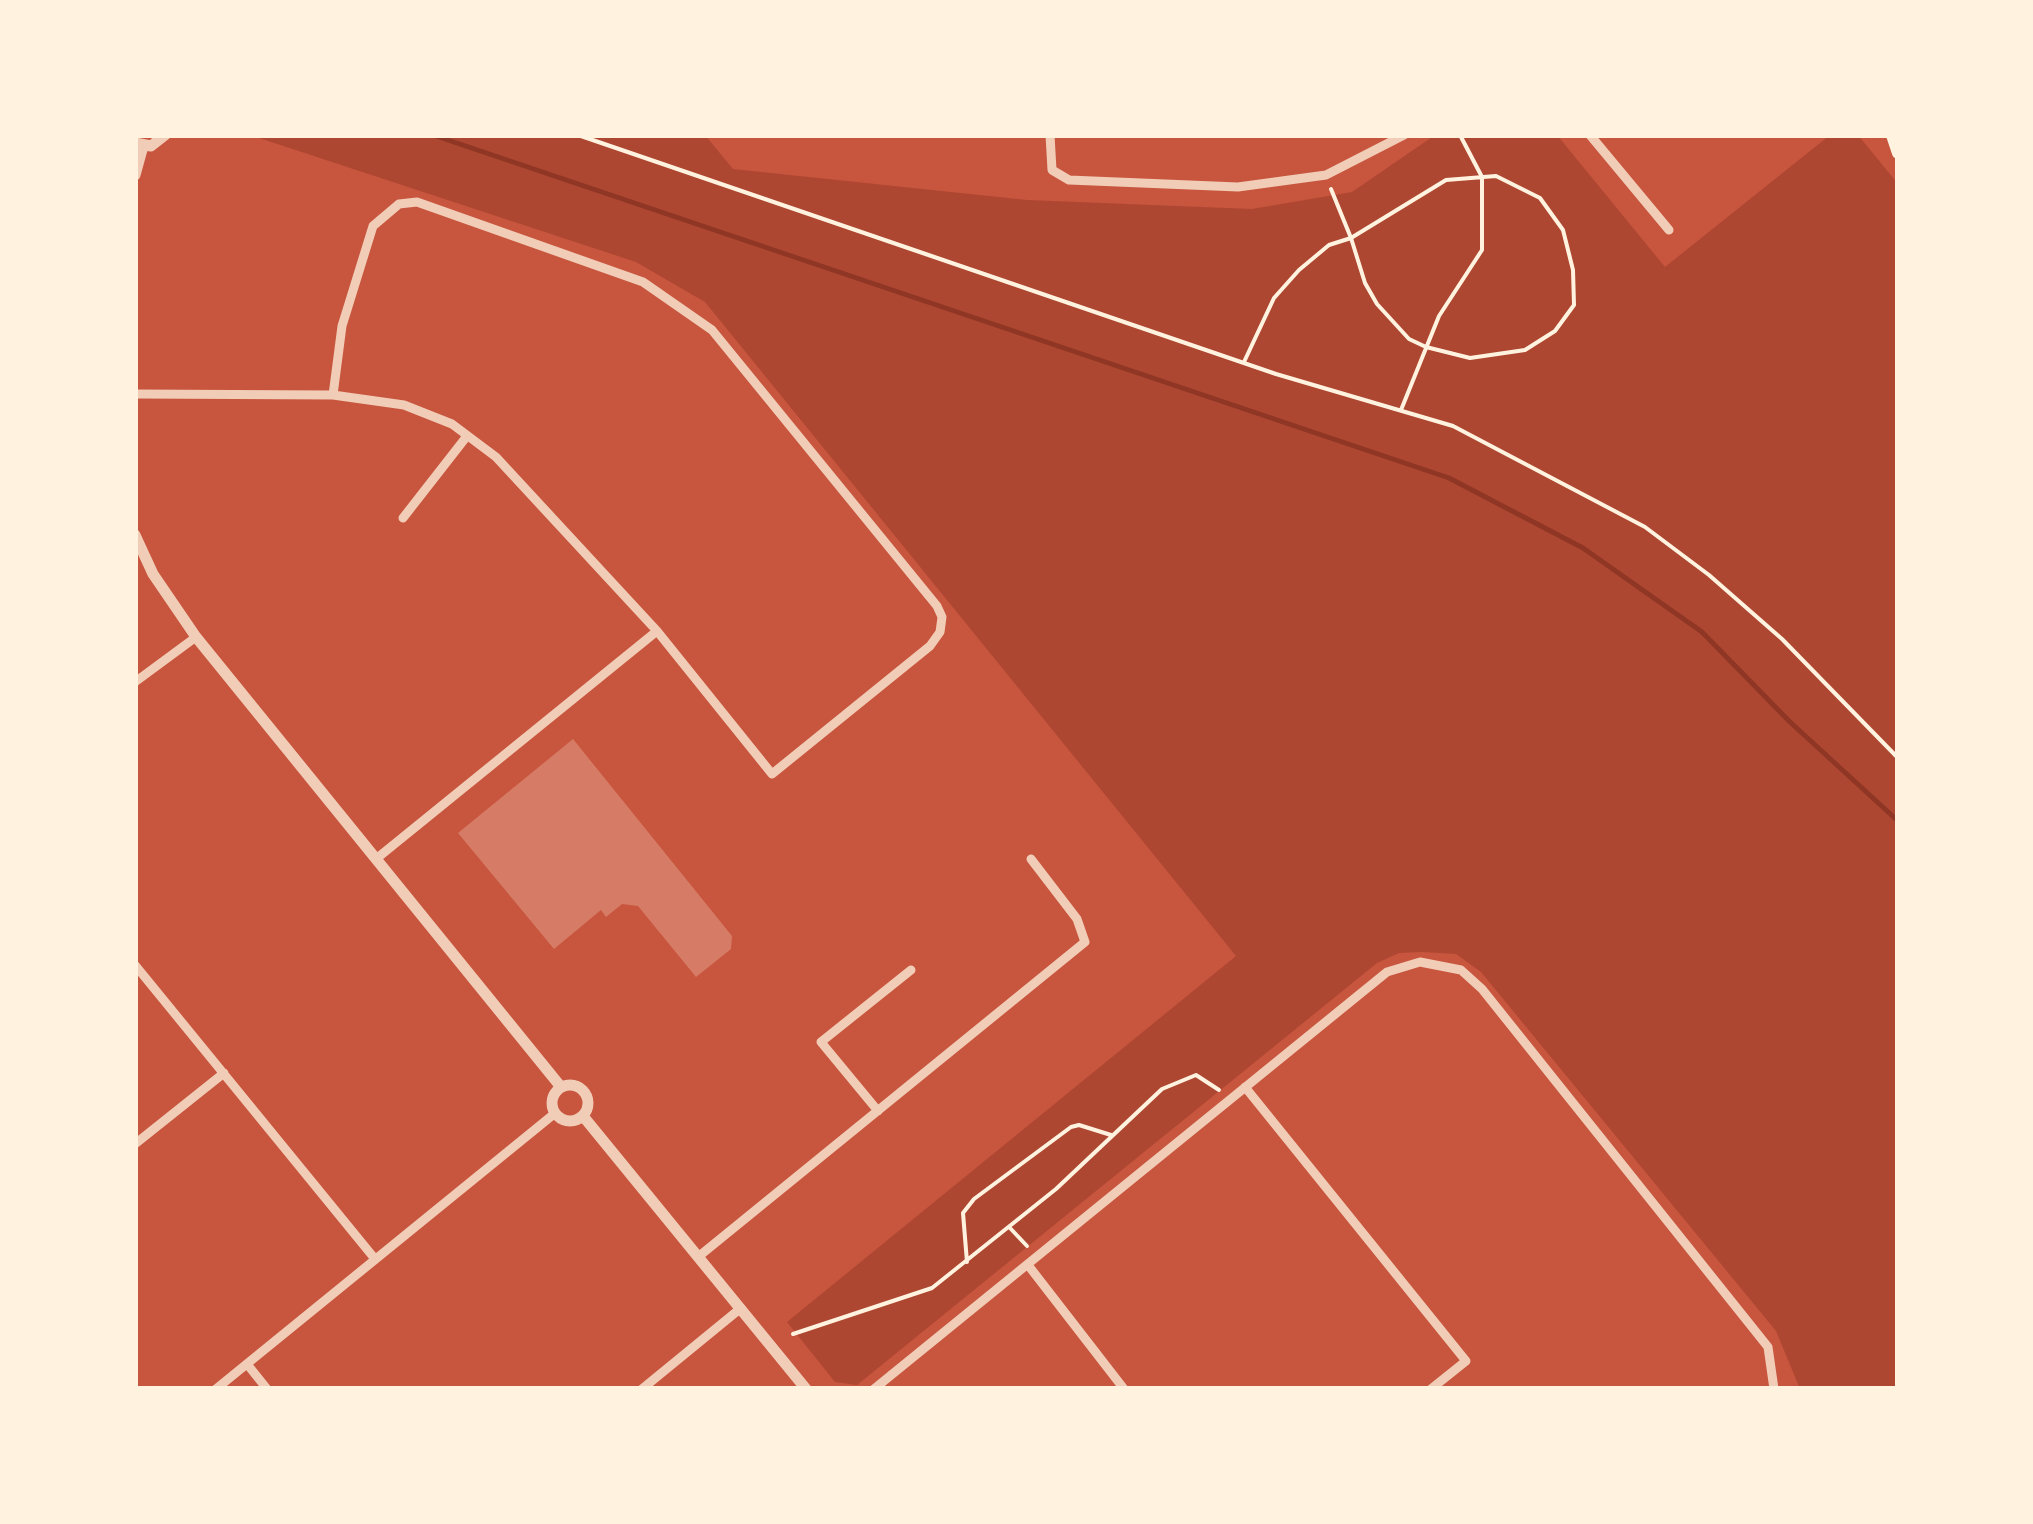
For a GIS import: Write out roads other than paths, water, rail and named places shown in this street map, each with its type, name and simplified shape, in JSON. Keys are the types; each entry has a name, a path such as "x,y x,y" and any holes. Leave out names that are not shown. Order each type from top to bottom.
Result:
{"main road":[{"path":"1892,135 1898,152"}],"street":[{"path":"135,175 139,144 158,143 165,135"},
{"path":"1050,135 1052,170 1068,180 1254,187 1326,175 1404,135"},
{"path":"1590,135 1669,230"},
{"path":"135,394 333,394 404,405 452,424 496,457 657,632 772,774 930,646 942,626 937,606 712,330 660,291 623,274 417,202 391,207 373,226 352,292 338,346 333,394"},
{"path":"403,518 467,436"},
{"path":"135,535 152,574 196,637 561,1087"},
{"path":"376,859 657,632"},
{"path":"135,682 196,637"},
{"path":"698,1257 1085,942 1077,918 1031,859"},
{"path":"874,1389 1387,972 1420,962 1461,970 1482,988 1768,1347 1774,1389"},
{"path":"135,965 375,1259"},
{"path":"878,1111 821,1042 910,970"},
{"path":"135,1144 224,1073"},
{"path":"583,1116 568,1122 554,1114 551,1102 561,1087 572,1085 586,1094 583,1116 806,1389"},
{"path":"1245,1087 1466,1361 1431,1389"},
{"path":"216,1389 554,1114"},
{"path":"1028,1265 1124,1389"},
{"path":"642,1389 741,1308"},
{"path":"247,1364 267,1389"}],"waterway":[{"path":"433,135 1449,478 1583,548 1702,632 1790,722 1898,821"}]}
